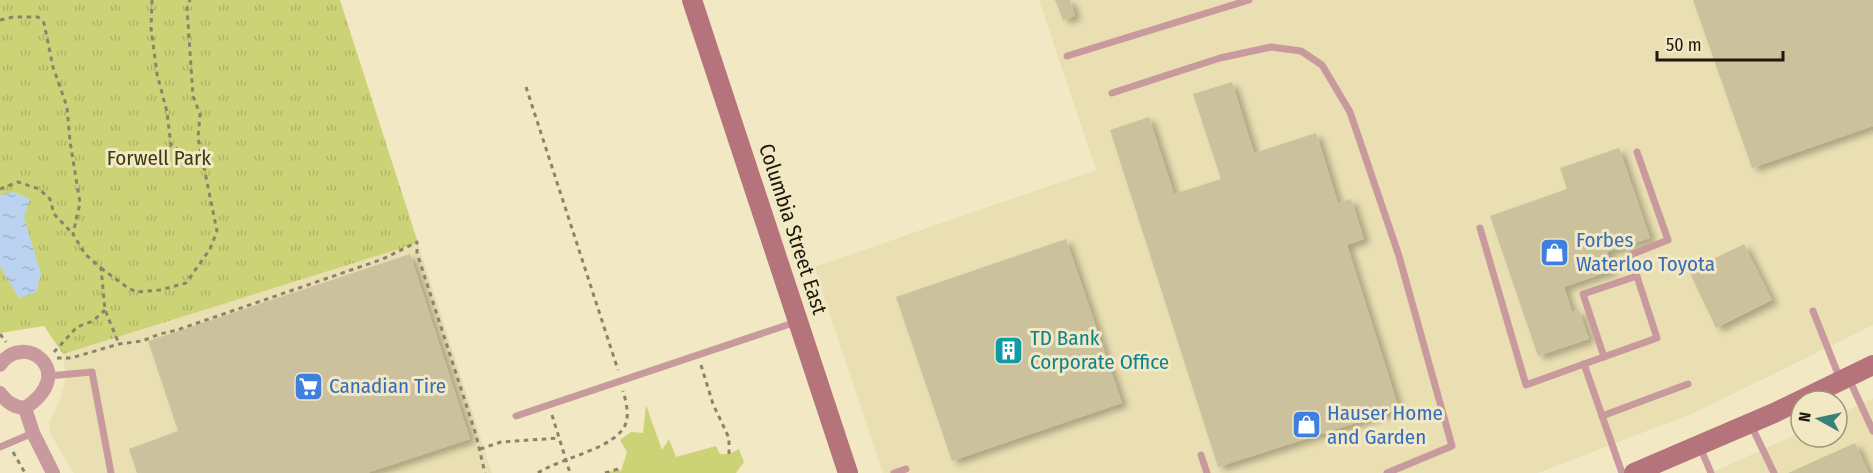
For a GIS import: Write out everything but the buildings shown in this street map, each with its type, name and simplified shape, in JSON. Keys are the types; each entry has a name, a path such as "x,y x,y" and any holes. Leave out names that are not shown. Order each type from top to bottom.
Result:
{"main road":[{"name":"Columbia Street East","path":"692,0 848,473"},
{"path":"1634,473 1750,423 1873,365"}],"street":[{"path":"0,365 4,359 14,353 28,353 38,356 48,369 47,385 41,395 25,408 16,407 7,402 0,393"},
{"path":"25,408 33,433 53,473"}],"lane":[{"path":"1067,56 1249,0"},
{"path":"1112,93 1220,58 1270,47 1301,51 1322,65 1350,112 1399,256 1452,446 1387,473"},
{"path":"1480,228 1526,385 1657,338 1630,255 1668,240 1636,152"},
{"path":"1604,357 1583,294 1636,276"},
{"path":"1813,311 1844,379 1873,431"},
{"path":"516,416 798,321"},
{"path":"1584,364 1623,473"},
{"path":"48,376 92,372 111,473"},
{"path":"1602,416 1688,384"},
{"path":"1750,423 1774,473"},
{"path":"0,447 33,433"},
{"path":"1699,445 1711,473"},
{"path":"1201,455 1207,473"},
{"path":"894,473 906,469"}],"path":[{"path":"152,0 151,28 171,146 187,153 201,154"},
{"path":"0,189 18,182 39,189 50,199 54,214 73,234 85,254 128,288 137,292 160,290 186,282 210,249 217,231 198,138 200,114 193,96 187,8 190,0"},
{"path":"0,20 13,17 38,17 44,23 53,67 67,107 80,203 73,234"},
{"path":"526,87 627,404 626,423 617,436 601,445 548,466 538,473"},
{"path":"43,361 61,357 71,358 177,330 383,259 417,242 417,252 480,449 485,473"},
{"path":"102,268 105,310 119,344"},
{"path":"43,361 77,327 93,321 105,310"},
{"path":"697,354 713,404 729,438 729,454"},
{"path":"552,418 570,473"},
{"path":"480,449 501,442 559,438"},
{"path":"8,444 25,473"},
{"path":"605,473 618,469 621,471"}],"shaded area":[{"path":"1039,0 1873,0 1873,325 1696,412 1538,473 883,473 814,267 1096,170"},
{"name":"Canadian Tire","path":"418,243 492,473 74,473 51,435 49,423 60,400 66,378 63,354"},
{"path":"1873,398 1873,473 1711,473 1789,437 1789,449 1849,449 1849,409"}],"green space":[{"name":"Forwell Park","path":"0,0 340,0 418,243 63,354 44,326 0,333"},
{"path":"646,405 662,450 669,439 676,457 716,446 720,454 729,454 739,449 744,462 736,473 605,473 618,469 621,471 627,452 620,440 631,432 643,433"}],"water":[{"path":"14,192 30,199 24,218 41,274 36,292 19,298 0,266 0,195"}],"place":[{"name":"Forbes Waterloo Toyota","path":"1555,252"},
{"name":"TD Bank Corporate Office","path":"1009,350"},
{"name":"Canadian Tire","path":"308,386"},
{"name":"Hauser Home and Garden","path":"1306,425"}]}
